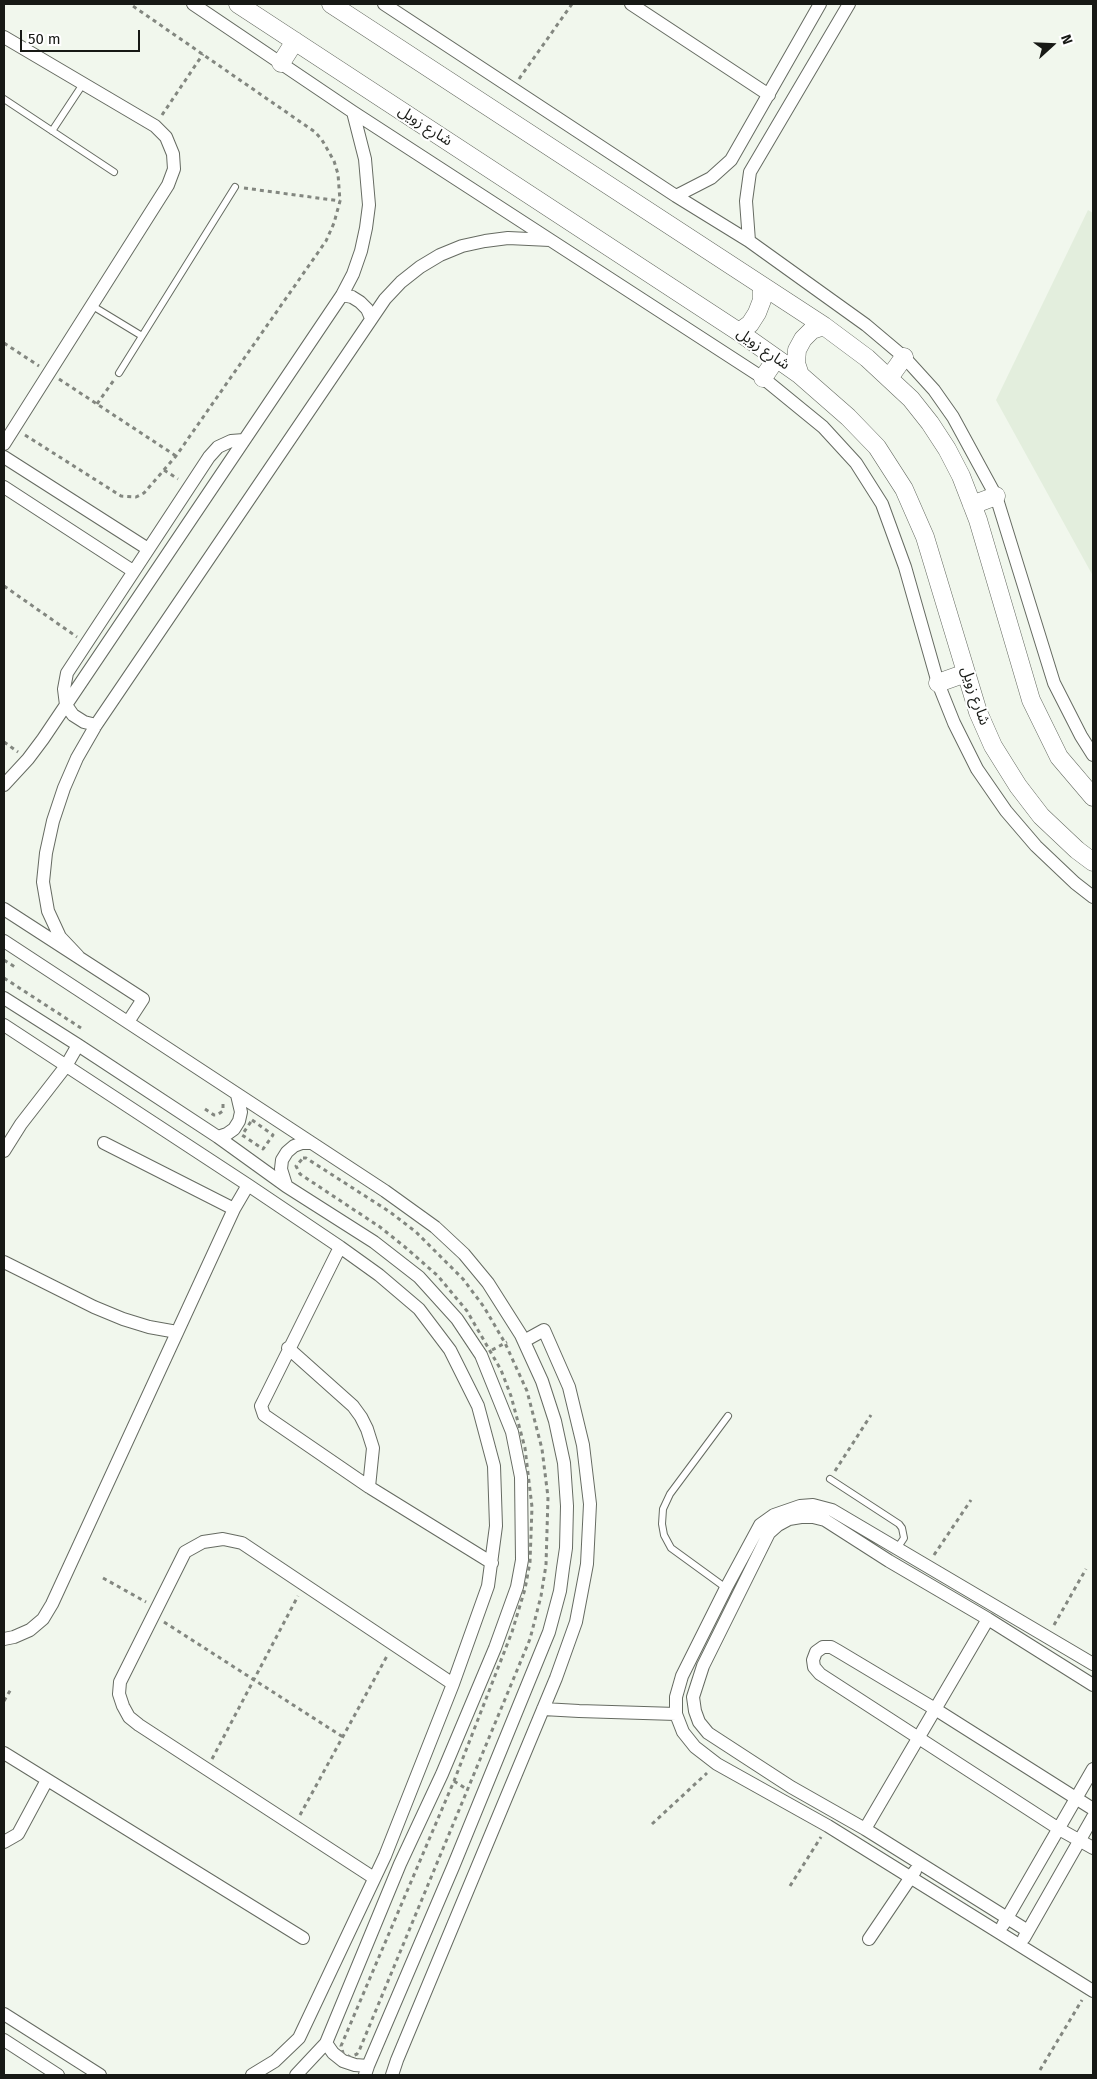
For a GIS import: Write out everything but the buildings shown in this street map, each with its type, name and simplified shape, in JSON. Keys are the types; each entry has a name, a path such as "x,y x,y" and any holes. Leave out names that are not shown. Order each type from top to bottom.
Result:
{"main road":[{"name":"شارع زويل","path":"238,4 739,332 800,375 848,417 877,447 904,489 925,537 978,712 993,746 1018,786 1041,816 1077,850 1093,862"},
{"path":"332,4 824,326 889,378 911,399 934,430 961,476 972,505 1031,700 1059,757 1093,797"},
{"path":"281,63 295,41"},
{"path":"739,332 750,324 757,313 762,300 762,287"},
{"path":"800,375 796,363 797,350 803,339 812,330 824,326"},
{"path":"889,378 904,357"},
{"path":"763,378 776,358"},
{"path":"972,505 996,496"},
{"path":"938,683 966,672"}],"street":[{"path":"193,4 353,112 763,378 823,427 856,463 882,504 905,567 938,683 954,723 977,769 1006,811 1036,846 1075,883 1093,897"},
{"path":"384,4 676,196 749,241 866,325 904,357 934,390 953,417 996,496 1054,683 1080,736 1093,755"},
{"path":"632,4 769,95"},
{"path":"676,196 711,178 730,160 820,4"},
{"path":"749,241 746,201 750,172 849,4"},
{"path":"4,37 155,126 166,137 173,154 174,169 168,185 4,444"},
{"path":"4,785 28,760 66,705 342,295 361,252 369,205 365,159 353,112"},
{"path":"730,160 750,172"},
{"path":"78,956 60,937 48,911 43,882 46,853 64,788 77,758 96,725 385,299 401,282 420,267 440,255 462,246 508,238 551,240"},
{"path":"342,295 352,297 360,302 367,309 371,318"},
{"path":"96,725 79,719 66,705 64,689 67,673 209,457 218,447 231,441 244,440"},
{"path":"4,457 148,549"},
{"path":"4,487 133,571"},
{"path":"4,909 143,999 128,1022"},
{"path":"4,941 385,1191 435,1227 464,1254 488,1283 522,1338 542,1380 555,1421 564,1463 566,1548 560,1591 550,1632 366,2071 343,2061 333,2053 326,2043"},
{"path":"4,998 218,1137 286,1186 374,1242 418,1277 486,1353 512,1432 521,1477 522,1560 517,1587 495,1648 442,1774 400,1864 326,2043 296,2075"},
{"path":"4,1026 340,1247 379,1275 419,1309 450,1350 478,1406 494,1466 496,1526 488,1586 453,1684 384,1856 299,2038 275,2061 252,2075"},
{"path":"4,1151 20,1124 66,1066 78,1045"},
{"path":"218,1137 234,1129 239,1121 242,1112 237,1095"},
{"path":"104,1143 234,1209"},
{"path":"286,1186 282,1178 282,1160 294,1146 302,1143 311,1143"},
{"path":"4,1639 14,1638 30,1630 43,1619 52,1604 234,1209 248,1185"},
{"path":"340,1247 288,1348 261,1406 264,1415 369,1487 492,1563"},
{"path":"4,1262 94,1307 123,1319 149,1327 177,1332"},
{"path":"392,2075 556,1678 576,1622 587,1564 590,1504 583,1445 574,1407 544,1330 522,1338"},
{"path":"288,1348 353,1406 361,1417 373,1448 369,1487"},
{"path":"1028,1931 919,1865 864,1829 791,1787 708,1733 697,1717 693,1697 704,1666 725,1621 743,1570 765,1529 774,1515 801,1511 813,1505 889,1561 988,1619 1093,1685"},
{"path":"828,1515 898,1547 926,1567 1093,1664"},
{"path":"374,1878 129,1717 119,1694 120,1682 185,1552 203,1542 223,1539 242,1543 453,1684"},
{"path":"889,1561 898,1547"},
{"path":"743,1570 726,1588 682,1676 676,1697 676,1714 683,1732 695,1747 717,1764 783,1800 911,1876 998,1934 1091,1990"},
{"path":"948,1597 956,1584"},
{"path":"714,1614 725,1621"},
{"path":"864,1829 988,1619"},
{"path":"1038,1651 1047,1638"},
{"path":"1093,1809 935,1709 831,1647 823,1647 816,1652 813,1660 814,1667 820,1674 1059,1829 1093,1848"},
{"path":"691,1659 704,1666"},
{"path":"676,1697 693,1697"},
{"path":"543,1709 579,1712 676,1714"},
{"path":"695,1747 708,1733"},
{"path":"717,1764 728,1746"},
{"path":"4,1753 303,1938"},
{"path":"998,1934 1093,1769"},
{"path":"4,1842 18,1834 47,1780"},
{"path":"783,1800 791,1787"},
{"path":"1019,1946 1093,1817"},
{"path":"384,1856 400,1864"},
{"path":"869,1939 919,1865"},
{"path":"453,1867 472,1879"},
{"path":"4,2014 100,2075"},
{"path":"4,2040 58,2075"}],"lane":[{"path":"52,131 83,84"},
{"path":"4,99 114,172"},
{"path":"119,373 236,187"},
{"path":"91,305 142,336"},
{"path":"726,1588 671,1548 664,1535 662,1524 663,1509 670,1494 728,1416"},
{"path":"830,1479 902,1528 904,1538 898,1547"}],"path":[{"path":"14,428 122,496 128,497 144,494 176,456 326,241 334,223 340,201 338,174 334,160 315,132 130,4"},
{"path":"512,89 572,4"},
{"path":"155,126 203,54"},
{"path":"236,187 340,201"},
{"path":"4,343 176,456"},
{"path":"98,404 119,373"},
{"path":"4,586 85,644"},
{"path":"4,978 84,1030"},
{"path":"198,1105 217,1115 223,1110 222,1101"},
{"path":"252,1120 273,1135 263,1149 242,1135 252,1120"},
{"path":"306,1158 390,1212 416,1232 463,1280 484,1307 505,1343 527,1391 542,1448 548,1497 547,1546 541,1596 530,1639 359,2051 354,2056 346,2056 341,2046 454,1782 512,1632 526,1590 530,1562 532,1508 525,1448 511,1396 501,1370 486,1353 466,1311 438,1276 422,1261 380,1227 300,1174 296,1166 300,1159 306,1158"},
{"path":"486,1353 505,1343 522,1338"},
{"path":"830,1479 871,1415"},
{"path":"926,1567 971,1500"},
{"path":"1047,1638 1086,1570"},
{"path":"102,1578 343,1737"},
{"path":"206,1769 304,1585"},
{"path":"294,1826 393,1644"},
{"path":"4,1701 11,1689"},
{"path":"652,1824 717,1764"},
{"path":"442,1774 481,1798"},
{"path":"790,1886 828,1826"},
{"path":"1040,2070 1091,1990"}],"shaded area":[{"path":"1088,210 1093,213 1093,576 996,400"}]}
